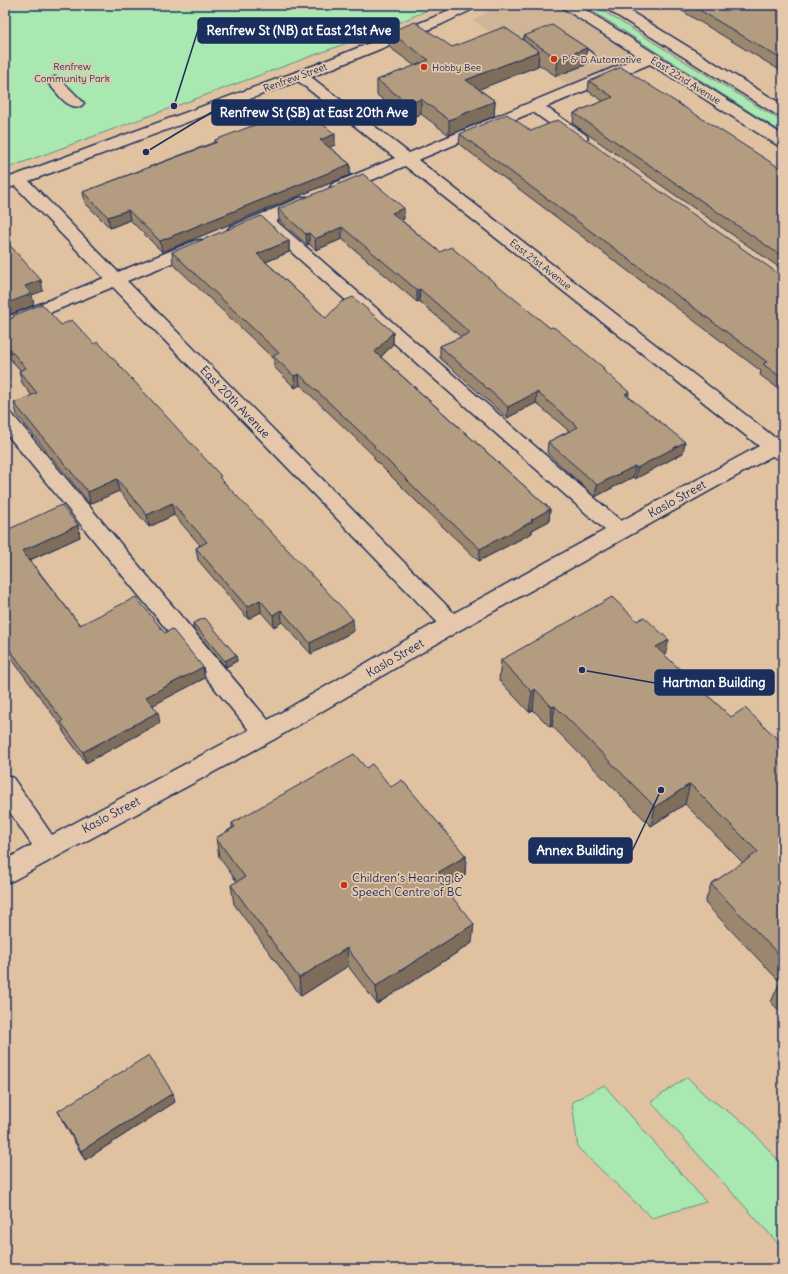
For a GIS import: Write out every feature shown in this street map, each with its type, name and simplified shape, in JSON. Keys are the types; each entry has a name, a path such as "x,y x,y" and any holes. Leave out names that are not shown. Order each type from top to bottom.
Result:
{"street":[{"name":"Renfrew Street","path":"12,182 405,35 470,5"},
{"name":"East 22nd Avenue","path":"568,5 783,142"},
{"name":"East 22nd Avenue","path":"610,5 783,112"},
{"path":"548,31 588,57"},
{"path":"5,325 216,239 650,58"},
{"name":"East 21st Avenue","path":"299,75 780,447"},
{"path":"55,82 76,103"},
{"path":"534,106 593,147"},
{"name":"East 20th Avenue","path":"12,182 116,280 452,624"},
{"path":"264,219 619,531"},
{"path":"5,419 265,733"},
{"name":"Kaslo Street","path":"5,872 265,733 452,624 619,531 780,447"},
{"path":"5,784 48,849"}],"shaded area":[{"path":"501,5 555,5 634,56 627,65 571,87 473,20"}],"green space":[{"name":"Renfrew Community Park","path":"5,5 439,5 385,29 5,169"},
{"path":"583,5 593,5 783,122 783,133"},
{"path":"687,1077 706,1096 747,1125 783,1166 783,1249 651,1102"},
{"path":"604,1085 706,1202 652,1218 578,1148 572,1102"}],"building":[{"path":"691,5 783,5 783,60"},
{"path":"415,22 452,47 504,27 539,51 466,80 495,101 449,120 421,99 409,104 377,80 429,60 389,32"},
{"path":"552,25 587,48 558,59 524,36"},
{"path":"621,67 783,170 783,257 574,113 613,97 589,81"},
{"path":"303,109 335,134 320,140 350,164 160,241 128,210 108,217 83,192 217,142 215,140 268,120 269,122"},
{"path":"507,114 531,131 558,120 779,274 783,275 783,379 763,364 767,362 460,134"},
{"path":"363,174 404,208 392,213 440,252 451,247 550,328 555,328 604,368 602,369 629,392 625,394 685,442 637,468 635,466 597,485 548,442 578,427 537,392 508,407 440,346 470,333 420,289 417,290 342,227 315,239 309,233 306,234 278,209"},
{"path":"261,216 289,241 257,254 326,318 341,302 353,297 393,332 375,352 550,509 531,520 533,521 480,549 423,496 374,447 375,446 299,374 294,376 273,356 279,353 172,252"},
{"path":"5,240 41,280 25,286 31,294 5,304"},
{"path":"42,304 61,325 72,320 94,344 98,342 221,476 219,477 353,619 310,643 281,610 273,615 260,600 247,607 196,548 207,542 172,503 147,515 117,479 88,492 14,403 37,393 19,371 26,368 5,344 5,321 14,317 13,316"},
{"path":"61,505 78,525 22,551 80,625 136,597 165,633 172,629 203,667 146,697 158,712 83,752 61,722 63,721 5,643 5,531"},
{"path":"612,597 637,621 644,617 669,640 656,647 731,717 745,708 783,744 783,959 711,884 758,852 690,784 655,807 555,706 552,707 535,689 532,692 501,660"},
{"path":"205,618 236,655 225,661 193,623"},
{"name":"Children’s Hearing & Speech Centre of BC","path":"354,754 366,768 372,764 391,787 402,780 466,856 434,875 474,924 376,986 347,948 299,978 231,885 245,877 216,838 235,827 232,823"},
{"path":"783,981 783,989 779,984"},
{"path":"149,1055 173,1093 81,1151 58,1111"}],"place":[{"name":"P & D Automotive","path":"554,59"},
{"name":"Hobby Bee","path":"424,67"},
{"name":"Renfrew St (NB) at East 21st Ave","path":"174,106"},
{"name":"Renfrew St (SB) at East 20th Ave","path":"146,152"},
{"name":"Hartman Building","path":"582,670"},
{"name":"Annex Building","path":"661,790"},
{"name":"Children’s Hearing & Speech Centre of BC","path":"344,885"}]}
